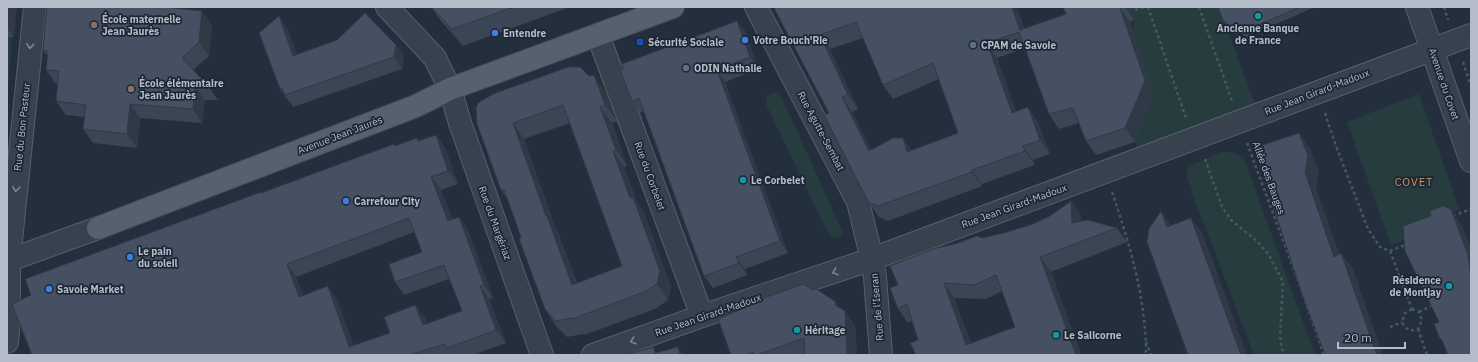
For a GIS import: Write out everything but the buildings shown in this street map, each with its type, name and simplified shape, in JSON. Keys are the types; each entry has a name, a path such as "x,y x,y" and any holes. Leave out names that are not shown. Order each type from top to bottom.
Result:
{"main road":[{"name":"Avenue Jean Jaurès","path":"98,228 416,106 450,89 673,7"}],"street":[{"name":"Rue du Bon Pasteur","path":"7,342 9,319 8,261 35,7"},
{"name":"Rue du Margériaz","path":"388,7 435,58 450,89 460,124 542,355"},
{"name":"Rue Agutte-Sembat","path":"756,7 858,202 872,259"},
{"name":"Avenue du Covet","path":"1417,7 1471,162"},
{"name":"Rue du Corbelet","path":"598,35 702,316"},
{"name":"Rue Jean Girard-Madoux","path":"593,355 702,316 872,259 1471,35"},
{"name":"Avenue Jean Jaurès","path":"8,261 98,228"},
{"name":"Rue de l'Iseran","path":"872,259 875,277 881,355"}],"path":[{"path":"1135,10 1146,7 1195,139 1206,160 1222,207 1231,220 1257,241 1269,255 1284,282 1280,337 1282,349 1285,355"},
{"name":"Allée des Bauges","path":"1199,7 1239,122 1324,355"},
{"path":"1328,123 1368,229 1380,247 1390,251 1405,245 1410,239"},
{"path":"1105,173 1129,241 1134,260 1144,323 1146,355"},
{"path":"1450,218 1471,209"},
{"path":"1390,251 1412,309 1419,312 1422,320 1418,330 1427,355"},
{"path":"1419,312 1431,306"},
{"path":"1390,327 1402,322 1405,313 1412,309"},
{"path":"1402,322 1409,330 1418,330"},
{"path":"1145,338 1151,355"}],"green space":[{"path":"1129,7 1219,7 1256,107 1138,148 1135,142 1155,96 1133,32 1134,20"},
{"path":"7,36 12,36 7,105"},
{"path":"775,92 783,100 843,233 838,238 832,237 827,231 766,104 767,96"},
{"path":"1419,94 1459,209 1405,231 1406,239 1391,245 1347,122"},
{"path":"1221,152 1234,153 1245,161 1315,355 1254,355 1192,193 1186,172 1189,166"}],"place":[{"name":"Ancienne Banque de France","path":"1258,16"},
{"name":"École maternelle Jean Jaurès","path":"94,25"},
{"name":"Entendre","path":"495,33"},
{"name":"Votre Bouch'Rie","path":"745,40"},
{"name":"Sécurité Sociale","path":"640,42"},
{"name":"CPAM de Savoie","path":"973,45"},
{"name":"ODIN Nathalie","path":"686,68"},
{"name":"École élémentaire Jean Jaurès","path":"131,89"},
{"name":"Le Corbelet","path":"743,180"},
{"name":"Carrefour City","path":"346,201"},
{"name":"Le pain du soleil","path":"130,257"},
{"name":"Résidence de Montjay","path":"1449,286"},
{"name":"Savoie Market","path":"49,289"},
{"name":"Héritage","path":"797,330"},
{"name":"Le Salicorne","path":"1056,335"}],"district":[{"name":"COVET","path":"1414,182"}]}
